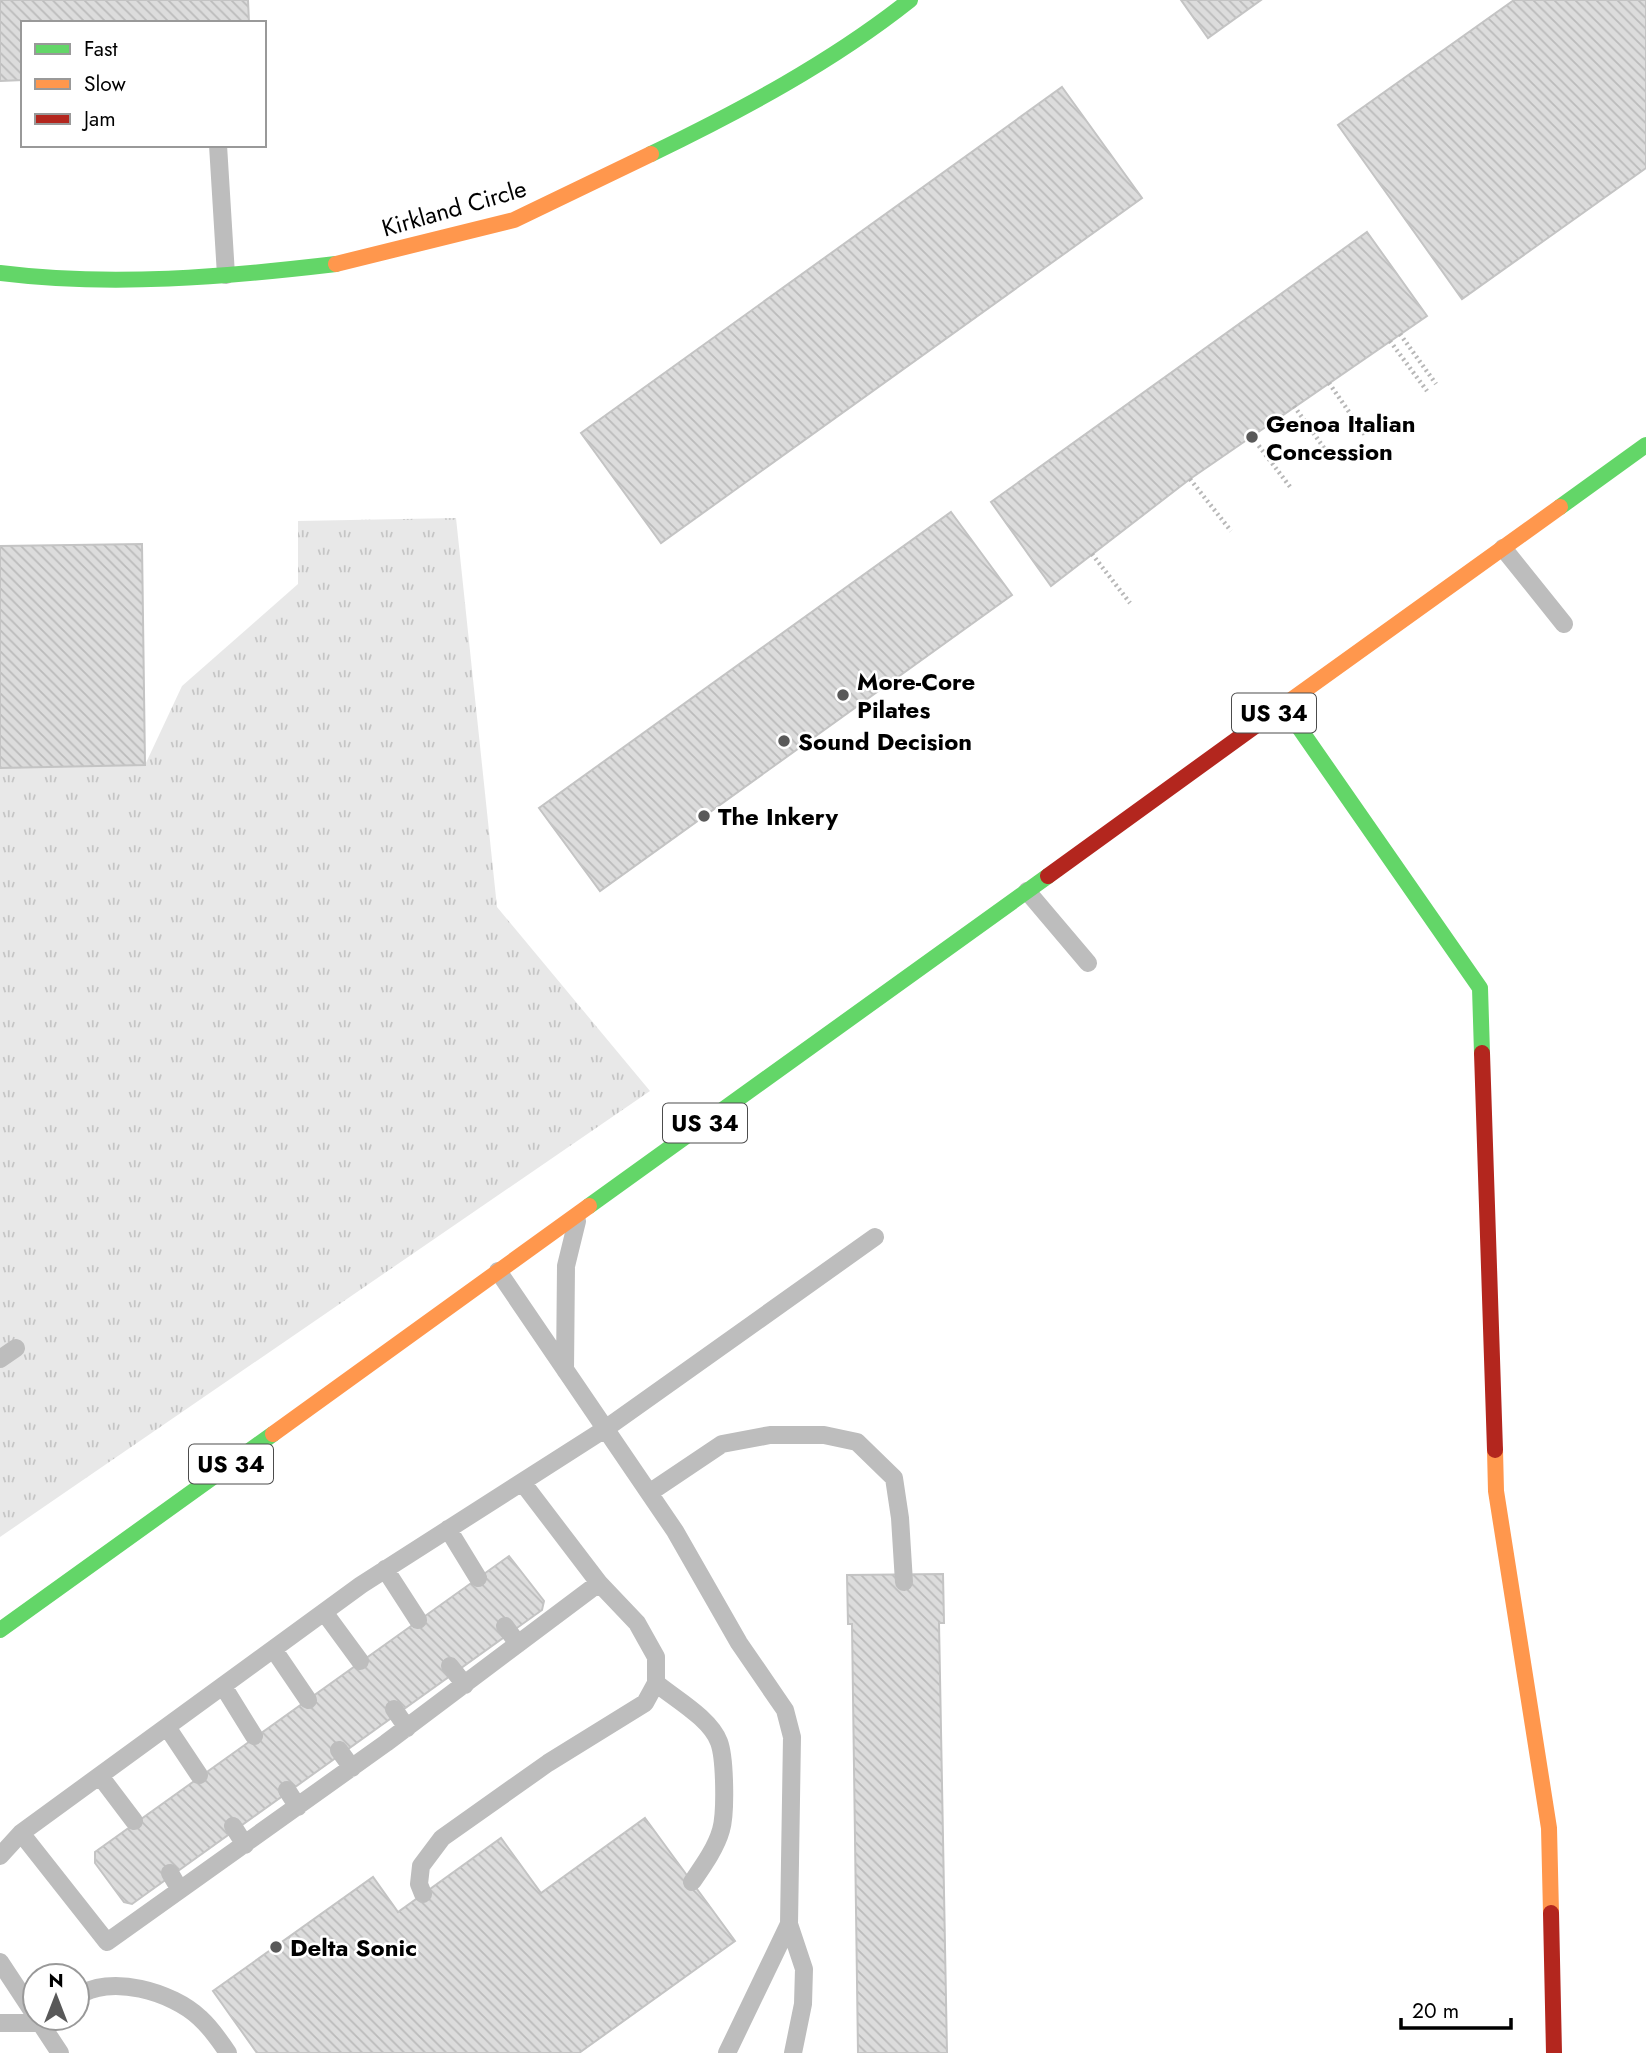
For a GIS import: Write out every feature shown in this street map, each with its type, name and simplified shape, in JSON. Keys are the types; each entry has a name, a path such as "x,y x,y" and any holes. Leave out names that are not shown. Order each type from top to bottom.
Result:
{"street":[{"name":"Kirkland Circle","path":"0,273 46,279 226,275 349,262 514,220 691,135 878,26 910,0"},
{"name":"US 34","path":"0,1630 1646,445"},
{"path":"1284,706 1480,988 1496,1491 1549,1828 1554,2053"}],"lane":[{"path":"870,0 878,26"},
{"path":"218,147 226,275"},
{"path":"1503,548 1564,624"},
{"path":"1027,891 1088,963"},
{"path":"565,1370 566,1266 579,1213"},
{"path":"0,1856 21,1833 324,1612 385,1569 605,1429 875,1237"},
{"path":"498,1271 649,1493 739,1643 785,1710 792,1737 789,1924 804,1969 800,2025 793,2053"},
{"path":"0,1359 16,1348"},
{"path":"649,1493 722,1444 770,1436 824,1435 857,1442 894,1478 899,1507 904,1581"},
{"path":"423,1895 419,1884 421,1866 437,1843 548,1763 645,1703 656,1683 656,1657 637,1623 599,1583 523,1482"},
{"path":"448,1529 478,1578"},
{"path":"385,1569 418,1620"},
{"path":"21,1833 107,1942 407,1728 599,1583"},
{"path":"324,1612 360,1661"},
{"path":"506,1626 518,1644"},
{"path":"274,1650 308,1700"},
{"path":"450,1666 465,1685"},
{"path":"656,1683 704,1722 719,1742 723,1780 722,1829 707,1861 692,1882"},
{"path":"223,1686 254,1736"},
{"path":"394,1709 407,1728"},
{"path":"167,1727 199,1775"},
{"path":"339,1750 352,1768"},
{"path":"100,1776 134,1821"},
{"path":"287,1790 298,1807"},
{"path":"233,1826 245,1845"},
{"path":"170,1873 180,1889"},
{"path":"727,2053 789,1924"},
{"path":"0,1962 21,1991"},
{"path":"91,1991 102,1986 120,1986 182,2004 200,2017 228,2053"},
{"path":"0,2022 21,2020"},
{"path":"48,2032 61,2053"}],"path":[{"path":"1400,334 1436,384"},
{"path":"1390,341 1427,391"},
{"path":"1329,383 1365,435"},
{"path":"1294,407 1332,459"},
{"path":"1252,437 1291,488"},
{"path":"1190,479 1231,531"},
{"path":"1092,554 1130,603"}],"green space":[{"path":"456,518 497,907 650,1091 0,1537 0,768 145,765 182,686 298,584 298,521"}],"building":[{"path":"0,0 248,0 249,21 21,21 21,80 0,81"},
{"path":"1181,0 1261,0 1208,38"},
{"path":"1514,0 1646,0 1646,168 1462,299 1338,125"},
{"path":"1062,87 1142,198 661,543 581,433"},
{"path":"1367,232 1427,316 1190,479 1051,586 991,502"},
{"path":"951,512 1012,595 600,891 539,808"},
{"path":"142,544 145,765 0,768 0,546"},
{"path":"509,1556 544,1601 542,1610 132,1904 124,1902 95,1863 95,1852"},
{"path":"943,1574 944,1623 939,1623 947,2053 858,2053 852,1624 848,1624 847,1575"},
{"path":"645,1818 735,1941 579,2053 257,2053 213,1991 373,1877 398,1912 501,1838 541,1893"}],"traffic: fast":[{"path":"651,154 718,121 817,65 910,0"},
{"path":"0,273 84,279 168,279 336,264"},
{"path":"1560,507 1646,445"},
{"path":"1284,706 1480,988 1482,1053"},
{"path":"589,1206 1048,876"},
{"path":"0,1630 273,1434"}],"traffic: slow":[{"path":"336,264 514,220 651,154"},
{"path":"1287,703 1560,507"},
{"path":"273,1434 589,1206"},
{"path":"1495,1450 1496,1491 1549,1828 1551,1913"}],"traffic: jam":[{"path":"1048,876 1287,703"},
{"path":"1482,1053 1495,1450"},
{"path":"1551,1913 1554,2053"}],"place":[{"name":"Genoa Italian Concession","path":"1252,437"},
{"name":"More-Core Pilates","path":"843,695"},
{"name":"Sound Decision","path":"784,741"},
{"name":"The Inkery","path":"704,816"},
{"name":"Delta Sonic","path":"276,1947"}]}
